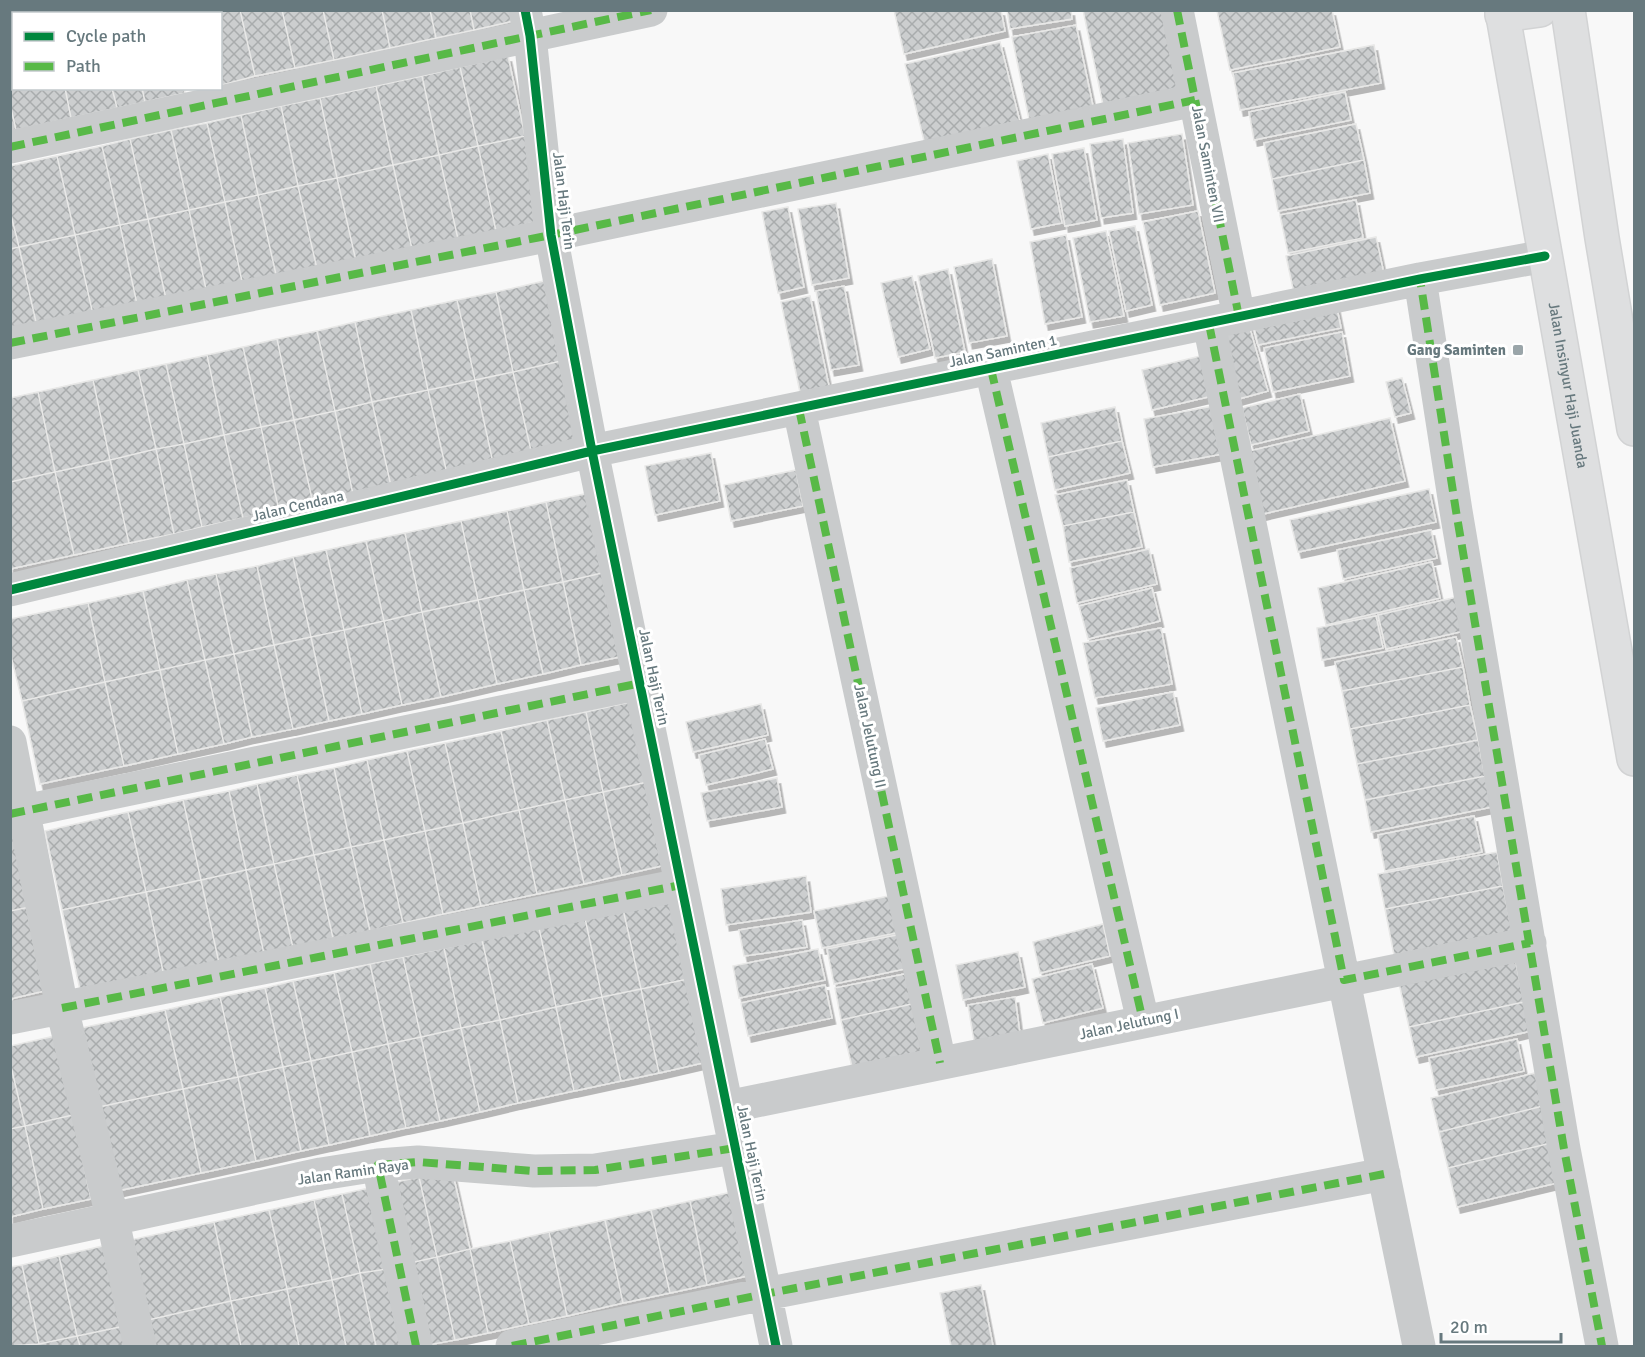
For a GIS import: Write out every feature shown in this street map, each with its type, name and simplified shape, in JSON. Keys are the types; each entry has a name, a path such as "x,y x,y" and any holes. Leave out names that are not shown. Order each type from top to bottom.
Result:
{"highway":[{"path":"1502,13 1540,10"},
{"path":"1568,10 1602,238 1635,429"},
{"name":"Jalan Insinyur Haji Juanda","path":"1502,13 1635,759"}],"street":[{"path":"10,147 528,23 651,10"},
{"name":"Jalan Saminten VII","path":"1177,10 1195,100 1224,321 1344,980 1419,1347"},
{"name":"Jalan Haji Terin","path":"528,23 551,235 592,451 776,1347"},
{"path":"10,343 551,235 1195,100"},
{"name":"Jalan Saminten 1","path":"592,451 1420,279 1545,256"},
{"path":"1420,279 1456,512 1510,946 1564,1149 1602,1347"},
{"path":"991,369 1143,1021"},
{"name":"Jalan Jelutung II","path":"799,409 940,1063"},
{"name":"Jalan Cendana","path":"10,590 592,451"},
{"path":"17,812 641,683"},
{"path":"10,742 17,812 113,1221 140,1347"},
{"path":"10,1018 681,885"},
{"name":"Jalan Jelutung I","path":"727,1107 1510,946"},
{"name":"Jalan Ramin Raya","path":"10,1242 321,1174 378,1165 418,1162 534,1171 595,1170 735,1148"},
{"path":"378,1165 416,1347"},
{"path":"512,1347 765,1294 1384,1174"}],"building":[{"path":"10,10 48,10 48,12 12,12 12,44 10,44"},
{"path":"48,10 95,10 96,12 48,12"},
{"path":"95,10 125,10 125,12 96,12"},
{"path":"125,10 163,10 156,12 125,12"},
{"path":"168,10 206,10 206,12 168,12"},
{"path":"206,10 240,10 255,76 222,85 222,12 206,12"},
{"path":"240,10 282,10 295,68 255,76"},
{"path":"282,10 323,10 334,60 295,68"},
{"path":"323,10 382,10 390,48 334,60"},
{"path":"382,10 430,10 436,38 390,48"},
{"path":"430,10 470,10 474,30 436,38"},
{"path":"470,10 520,10 522,19 474,30"},
{"path":"894,10 1001,10 1005,31 904,54"},
{"path":"1007,10 1071,10 1072,19 1010,29"},
{"path":"1083,10 1162,10 1178,90 1103,105"},
{"path":"1332,10 1340,47 1230,70 1217,11"},
{"path":"1076,25 1094,111 1030,124 1012,37"},
{"path":"1000,42 1021,126 926,149 905,64"},
{"path":"10,44 12,44 12,90 65,90 71,118 16,130 10,104"},
{"path":"1374,45 1381,83 1240,110 1233,73"},
{"path":"508,56 525,136 478,146 460,67"},
{"path":"460,67 478,146 439,155 422,76"},
{"path":"422,76 439,155 393,165 376,86"},
{"path":"376,86 393,165 337,178 320,98"},
{"path":"65,90 112,90 117,108 71,118"},
{"path":"112,90 142,90 145,102 117,108"},
{"path":"142,90 184,90 185,93 145,102"},
{"path":"1345,92 1351,120 1254,140 1249,112"},
{"path":"320,98 337,178 298,186 281,106"},
{"path":"10,104 16,130 10,131"},
{"path":"281,106 298,186 258,195 241,115"},
{"path":"241,115 258,195 225,202 207,123"},
{"path":"207,123 225,202 189,210 171,130"},
{"path":"1356,124 1364,160 1272,179 1264,143"},
{"path":"171,130 189,210 148,219 130,139"},
{"path":"1182,134 1193,205 1139,214 1128,143"},
{"path":"525,136 544,220 496,231 478,146"},
{"path":"130,139 148,219 120,225 102,146"},
{"path":"1123,139 1133,213 1101,218 1090,144"},
{"path":"102,146 120,225 75,235 57,156"},
{"path":"478,146 496,231 458,239 439,155"},
{"path":"1084,148 1097,220 1065,226 1052,154"},
{"path":"1048,154 1062,223 1031,229 1017,161"},
{"path":"439,155 458,239 412,249 393,165"},
{"path":"57,156 75,235 19,247 10,211 10,166"},
{"path":"1364,160 1370,193 1278,211 1272,179"},
{"path":"393,165 412,249 356,261 337,178"},
{"path":"337,178 356,261 317,269 298,186"},
{"path":"298,186 317,269 277,279 258,195"},
{"path":"258,195 277,279 243,286 225,202"},
{"path":"1356,200 1363,238 1288,253 1280,215"},
{"path":"225,202 243,286 207,294 189,210"},
{"path":"836,203 849,278 812,285 798,209"},
{"path":"788,207 804,287 778,293 762,212"},
{"path":"189,210 207,294 167,303 148,219"},
{"path":"10,211 19,247 10,249"},
{"path":"1198,211 1215,293 1160,305 1143,222"},
{"path":"148,219 167,303 138,309 120,225"},
{"path":"120,225 138,309 94,319 75,235"},
{"path":"1135,226 1152,305 1126,311 1109,231"},
{"path":"1106,231 1124,316 1090,322 1073,238"},
{"path":"75,235 94,319 38,331 19,247"},
{"path":"1066,235 1082,317 1045,324 1030,242"},
{"path":"1376,237 1385,279 1295,298 1286,256"},
{"path":"19,247 38,331 10,337 10,249"},
{"path":"992,259 1007,336 969,343 954,267"},
{"path":"948,269 965,352 935,358 918,276"},
{"path":"912,276 930,349 898,357 881,283"},
{"path":"544,281 561,361 513,372 496,292"},
{"path":"844,286 859,365 831,370 816,291"},
{"path":"496,292 513,372 475,380 457,300"},
{"path":"810,296 830,391 801,397 781,302"},
{"path":"457,300 475,380 428,390 411,310"},
{"path":"1336,304 1341,328 1258,345 1253,322"},
{"path":"411,310 428,390 372,402 355,322"},
{"path":"355,322 372,402 335,411 317,331"},
{"path":"1248,322 1268,391 1235,400 1215,333"},
{"path":"317,331 335,411 294,420 277,339"},
{"path":"1342,332 1350,376 1273,392 1264,348"},
{"path":"277,339 294,420 261,427 243,347"},
{"path":"243,347 261,427 224,435 207,355"},
{"path":"1213,353 1221,394 1152,410 1142,370"},
{"path":"207,355 224,435 184,444 166,364"},
{"path":"561,361 580,444 532,455 513,372"},
{"path":"166,364 184,444 156,449 138,370"},
{"path":"138,370 156,449 110,460 93,380"},
{"path":"513,372 532,455 493,463 475,380"},
{"path":"1402,378 1411,413 1395,417 1386,382"},
{"path":"93,380 110,460 55,472 38,392"},
{"path":"475,380 493,463 447,474 428,390"},
{"path":"428,390 447,474 391,486 372,402"},
{"path":"38,392 55,472 10,482 10,398"},
{"path":"1300,394 1309,431 1251,445 1242,408"},
{"path":"372,402 391,486 353,494 335,411"},
{"path":"1224,404 1233,452 1153,467 1144,419"},
{"path":"1115,407 1122,441 1048,457 1041,423"},
{"path":"335,411 353,494 313,503 294,420"},
{"path":"1390,418 1405,481 1259,515 1245,452"},
{"path":"294,420 313,503 279,511 261,427"},
{"path":"261,427 279,511 243,518 224,435"},
{"path":"224,435 243,518 202,527 184,444"},
{"path":"1122,441 1130,473 1055,490 1048,457"},
{"path":"184,444 202,527 174,534 156,449"},
{"path":"156,449 174,534 129,543 110,460"},
{"path":"711,453 720,501 655,515 645,466"},
{"path":"110,460 129,543 74,555 55,472"},
{"path":"796,470 803,506 731,521 724,485"},
{"path":"55,472 74,555 10,569 10,482"},
{"path":"1127,480 1134,512 1063,526 1055,495"},
{"path":"1429,489 1436,522 1298,552 1290,520"},
{"path":"594,492 611,571 563,582 546,502"},
{"path":"546,502 563,582 524,590 507,511"},
{"path":"507,511 524,590 478,600 461,521"},
{"path":"1134,512 1142,547 1069,562 1063,526"},
{"path":"461,521 478,600 422,612 405,533"},
{"path":"1431,530 1437,558 1343,579 1337,550"},
{"path":"405,533 422,612 384,621 366,541"},
{"path":"366,541 384,621 344,630 326,550"},
{"path":"1149,549 1157,584 1077,603 1070,568"},
{"path":"326,550 344,630 311,637 293,557"},
{"path":"293,557 311,637 274,645 257,566"},
{"path":"1432,562 1440,598 1326,625 1318,588"},
{"path":"257,566 274,645 234,654 216,574"},
{"path":"611,571 629,655 581,665 563,582"},
{"path":"216,574 234,654 205,660 187,580"},
{"path":"187,580 205,660 160,670 143,591"},
{"path":"563,582 581,665 543,674 524,590"},
{"path":"1152,588 1160,621 1088,639 1079,606"},
{"path":"524,590 543,674 497,684 478,600"},
{"path":"143,591 160,670 105,682 88,603"},
{"path":"1457,597 1464,631 1386,649 1378,615"},
{"path":"478,600 497,684 441,697 422,612"},
{"path":"88,603 105,682 22,701 10,652 10,619"},
{"path":"422,612 441,697 402,705 384,621"},
{"path":"1376,616 1383,648 1322,660 1317,628"},
{"path":"384,621 402,705 362,714 344,630"},
{"path":"1161,628 1172,684 1095,698 1083,643"},
{"path":"344,630 362,714 329,721 311,637"},
{"path":"311,637 329,721 293,729 274,645"},
{"path":"1456,637 1463,667 1342,691 1335,662"},
{"path":"274,645 293,729 252,737 234,654"},
{"path":"234,654 252,737 224,744 205,660"},
{"path":"205,660 224,744 178,754 160,670"},
{"path":"1463,667 1470,705 1350,729 1342,691"},
{"path":"160,670 178,754 124,766 105,682"},
{"path":"105,682 124,766 40,784 22,701"},
{"path":"1173,692 1180,725 1103,741 1096,708"},
{"path":"634,701 652,781 603,792 586,712"},
{"path":"761,704 768,735 693,752 686,722"},
{"path":"1470,705 1478,740 1357,764 1350,729"},
{"path":"586,712 603,792 565,800 547,720"},
{"path":"547,720 565,800 519,810 501,731"},
{"path":"501,731 519,810 463,823 445,743"},
{"path":"765,739 773,769 706,785 699,755"},
{"path":"1478,740 1485,776 1365,800 1357,764"},
{"path":"445,743 463,823 425,831 407,751"},
{"path":"407,751 425,831 384,840 367,760"},
{"path":"367,760 384,840 351,847 334,768"},
{"path":"334,768 351,847 314,855 297,775"},
{"path":"297,775 314,855 274,864 257,784"},
{"path":"1485,776 1492,807 1371,832 1365,800"},
{"path":"777,778 782,807 707,821 701,793"},
{"path":"652,781 670,864 622,875 603,792"},
{"path":"257,784 274,864 246,870 229,791"},
{"path":"229,791 246,870 201,880 183,800"},
{"path":"603,792 622,875 584,884 565,800"},
{"path":"183,800 201,880 146,892 128,812"},
{"path":"565,800 584,884 537,894 519,810"},
{"path":"519,810 537,894 481,906 463,823"},
{"path":"128,812 146,892 62,910 45,831"},
{"path":"1474,816 1482,852 1385,871 1378,835"},
{"path":"463,823 481,906 443,914 425,831"},
{"path":"10,827 35,906 10,911"},
{"path":"425,831 443,914 403,923 384,840"},
{"path":"384,840 403,923 370,931 351,847"},
{"path":"351,847 370,931 333,938 314,855"},
{"path":"1497,852 1503,886 1385,909 1378,874"},
{"path":"314,855 333,938 293,948 274,864"},
{"path":"274,864 293,948 264,954 246,870"},
{"path":"246,870 264,954 219,963 201,880"},
{"path":"806,876 811,912 726,925 721,889"},
{"path":"201,880 219,963 164,976 146,892"},
{"path":"1503,886 1512,932 1394,955 1385,909"},
{"path":"146,892 164,976 81,994 62,910"},
{"path":"894,895 901,932 822,948 814,911"},
{"path":"671,898 688,979 641,989 623,909"},
{"path":"35,906 53,989 10,999 10,911"},
{"path":"623,909 641,989 602,997 585,918"},
{"path":"585,918 602,997 556,1007 539,928"},
{"path":"802,920 807,947 744,956 739,930"},
{"path":"1103,924 1110,956 1040,973 1033,942"},
{"path":"539,928 556,1007 500,1020 482,940"},
{"path":"902,934 909,968 834,984 827,949"},
{"path":"482,940 500,1020 461,1028 444,948"},
{"path":"444,948 461,1028 421,1037 403,957"},
{"path":"818,949 825,980 739,998 733,966"},
{"path":"1018,952 1025,987 963,1000 956,965"},
{"path":"1514,953 1524,1002 1409,1027 1398,979"},
{"path":"403,957 421,1037 388,1044 370,964"},
{"path":"370,964 388,1044 352,1052 334,973"},
{"path":"1092,964 1103,1008 1043,1023 1032,979"},
{"path":"334,973 352,1052 311,1061 293,981"},
{"path":"905,974 912,1004 841,1020 835,988"},
{"path":"688,979 707,1062 659,1073 641,989"},
{"path":"293,981 311,1061 283,1067 265,988"},
{"path":"825,985 832,1018 748,1036 741,1003"},
{"path":"265,988 283,1067 238,1077 220,997"},
{"path":"641,989 659,1073 621,1081 602,997"},
{"path":"220,997 238,1077 183,1089 165,1010"},
{"path":"602,997 621,1081 574,1091 556,1007"},
{"path":"1015,997 1020,1034 974,1041 968,1005"},
{"path":"1524,1002 1531,1031 1416,1057 1409,1027"},
{"path":"912,1004 923,1053 852,1067 841,1020"},
{"path":"556,1007 574,1091 518,1103 500,1020"},
{"path":"165,1010 183,1089 99,1107 81,1028"},
{"path":"500,1020 518,1103 480,1112 461,1028"},
{"path":"461,1028 480,1112 440,1121 421,1037"},
{"path":"55,1036 73,1115 25,1126 10,1062 10,1046"},
{"path":"421,1037 440,1121 406,1128 388,1044"},
{"path":"1517,1039 1524,1071 1436,1090 1429,1058"},
{"path":"388,1044 406,1128 370,1136 352,1052"},
{"path":"352,1052 370,1136 329,1145 311,1061"},
{"path":"311,1061 329,1145 301,1151 283,1067"},
{"path":"10,1062 25,1126 10,1129"},
{"path":"283,1067 301,1151 256,1161 238,1077"},
{"path":"1535,1073 1543,1106 1439,1132 1431,1098"},
{"path":"238,1077 256,1161 201,1173 183,1089"},
{"path":"183,1089 201,1173 117,1191 99,1107"},
{"path":"1543,1106 1551,1143 1448,1168 1439,1132"},
{"path":"73,1115 91,1199 43,1209 25,1126"},
{"path":"25,1126 43,1209 10,1217 10,1129"},
{"path":"1551,1143 1561,1182 1457,1207 1448,1168"},
{"path":"452,1170 470,1249 437,1257 419,1177"},
{"path":"419,1177 437,1257 401,1265 383,1185"},
{"path":"378,1186 394,1268 360,1273 342,1194"},
{"path":"737,1191 756,1274 707,1285 690,1201"},
{"path":"342,1194 360,1273 332,1280 314,1200"},
{"path":"314,1200 332,1280 287,1289 269,1210"},
{"path":"690,1201 707,1285 670,1293 651,1210"},
{"path":"269,1210 287,1289 231,1301 214,1222"},
{"path":"651,1210 670,1293 623,1303 605,1220"},
{"path":"605,1220 623,1303 567,1316 549,1232"},
{"path":"214,1222 231,1301 148,1320 130,1240"},
{"path":"549,1232 567,1316 529,1324 510,1241"},
{"path":"510,1241 529,1324 488,1333 470,1249"},
{"path":"107,1245 125,1326 77,1336 59,1256"},
{"path":"470,1249 488,1333 455,1340 437,1257"},
{"path":"59,1256 77,1336 39,1344 22,1265"},
{"path":"437,1257 455,1340 423,1346 401,1265"},
{"path":"22,1265 39,1344 10,1346 10,1267"},
{"path":"394,1268 412,1346 376,1346 360,1273"},
{"path":"360,1273 376,1346 346,1346 332,1280"},
{"path":"332,1280 346,1346 299,1346 287,1289"},
{"path":"981,1285 993,1346 951,1346 940,1293"},
{"path":"287,1289 299,1346 241,1346 231,1301"},
{"path":"231,1301 241,1346 154,1346 148,1320"},
{"path":"125,1326 130,1346 80,1346 77,1336"},
{"path":"77,1336 80,1346 39,1346 39,1344"}],"marked path":[{"path":"10,147 651,10"},
{"path":"1177,10 1239,317"},
{"path":"10,343 551,235 1195,100"},
{"path":"1427,278 1420,279 1456,511 1564,1149 1602,1346"},
{"path":"1209,324 1344,980 1530,943"},
{"path":"991,369 1143,1021"},
{"path":"799,409 940,1063"},
{"path":"10,814 641,683"},
{"path":"62,1008 681,885"},
{"path":"416,1346 378,1165 418,1162 534,1171 595,1170 735,1148"},
{"path":"512,1346 765,1294 1384,1174"}],"cycle path":[{"path":"525,10 530,36 551,235 592,451 776,1346"},
{"path":"10,590 592,451 1420,279 1545,256"}],"place":[{"name":"Gang Saminten","path":"1518,350"}]}
